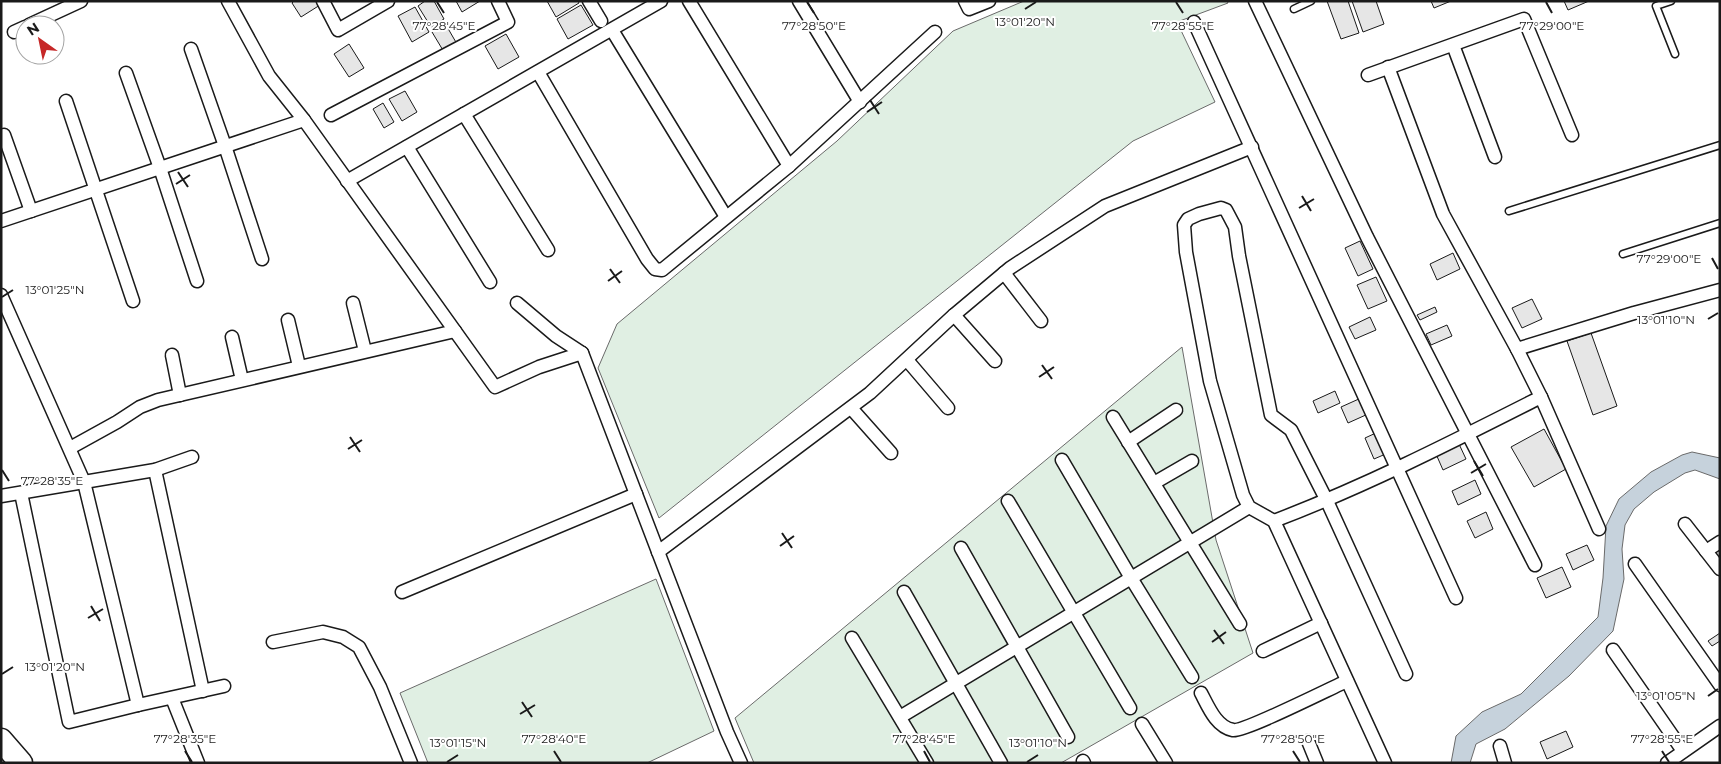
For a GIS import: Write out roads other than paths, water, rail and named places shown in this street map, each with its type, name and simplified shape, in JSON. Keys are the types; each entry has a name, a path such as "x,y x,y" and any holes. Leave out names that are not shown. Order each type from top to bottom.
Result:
{"highway":[{"path":"1,740 21,763"}],"street":[{"path":"51,15 81,1"},
{"path":"228,1 269,76 304,120 495,386 539,367 582,353"},
{"path":"323,1 338,30 388,1"},
{"path":"331,115 508,22 498,1"},
{"path":"590,1 600,20"},
{"path":"347,181 661,1"},
{"path":"689,1 789,166"},
{"path":"799,1 860,102"},
{"path":"965,1 969,9 989,1"},
{"path":"1256,1 1368,237 1535,565"},
{"path":"1368,75 1524,19 1572,135"},
{"path":"1194,22 1456,598"},
{"path":"612,30 726,217"},
{"path":"538,72 647,259 655,269 662,270 789,166 935,32"},
{"path":"1452,45 1495,157"},
{"path":"191,49 262,259"},
{"path":"1388,67 1443,214 1542,397 1600,529"},
{"path":"126,73 197,281"},
{"path":"66,102 133,301"},
{"path":"464,114 548,250"},
{"path":"1,220 304,120"},
{"path":"4,135 31,211"},
{"path":"407,147 490,282"},
{"path":"658,552 870,393 1004,273 1106,206 1252,147"},
{"path":"1385,763 1274,521 1249,507 1243,495 1210,381 1186,252 1184,224 1188,219 1221,208 1226,210 1231,217 1237,235 1239,256 1271,415 1291,430 1327,501 1406,674"},
{"path":"1004,273 1041,321"},
{"path":"1517,349 1634,313 1720,290"},
{"path":"1,294 84,482 138,705"},
{"path":"353,302 365,351"},
{"path":"517,303 556,336 582,353 741,763"},
{"path":"954,316 995,361"},
{"path":"288,320 299,366"},
{"path":"70,448 140,407 180,395 299,366 455,331"},
{"path":"232,337 242,380"},
{"path":"172,355 180,395"},
{"path":"907,360 948,408"},
{"path":"1274,521 1327,501 1469,434 1542,397"},
{"path":"851,408 891,453"},
{"path":"1128,442 1176,410"},
{"path":"1113,417 1240,624"},
{"path":"1,496 155,470 192,457"},
{"path":"1062,460 1131,578 1192,676"},
{"path":"1154,483 1192,461"},
{"path":"155,470 203,691"},
{"path":"21,493 69,722 224,686"},
{"path":"402,592 636,494"},
{"path":"1008,502 1075,612 1130,708"},
{"path":"900,718 1249,507"},
{"path":"1685,524 1720,569"},
{"path":"1706,552 1720,542"},
{"path":"961,548 1068,737"},
{"path":"1634,564 1720,685"},
{"path":"904,592 1001,763"},
{"path":"1263,650 1320,623"},
{"path":"273,642 323,632 344,637 359,647 380,687 411,763"},
{"path":"852,638 927,763"},
{"path":"1613,650 1683,751"},
{"path":"1201,693 1217,720 1235,731 1347,681"},
{"path":"172,698 198,763"},
{"path":"1142,724 1166,763"},
{"path":"1667,763 1720,726"},
{"path":"1308,741 1317,763"},
{"path":"1500,746 1505,763"}],"lane":[{"path":"1294,8 1310,1"},
{"path":"1671,1 1656,4 1674,54"},
{"path":"1509,211 1720,146"},
{"path":"1623,254 1720,223"}]}
